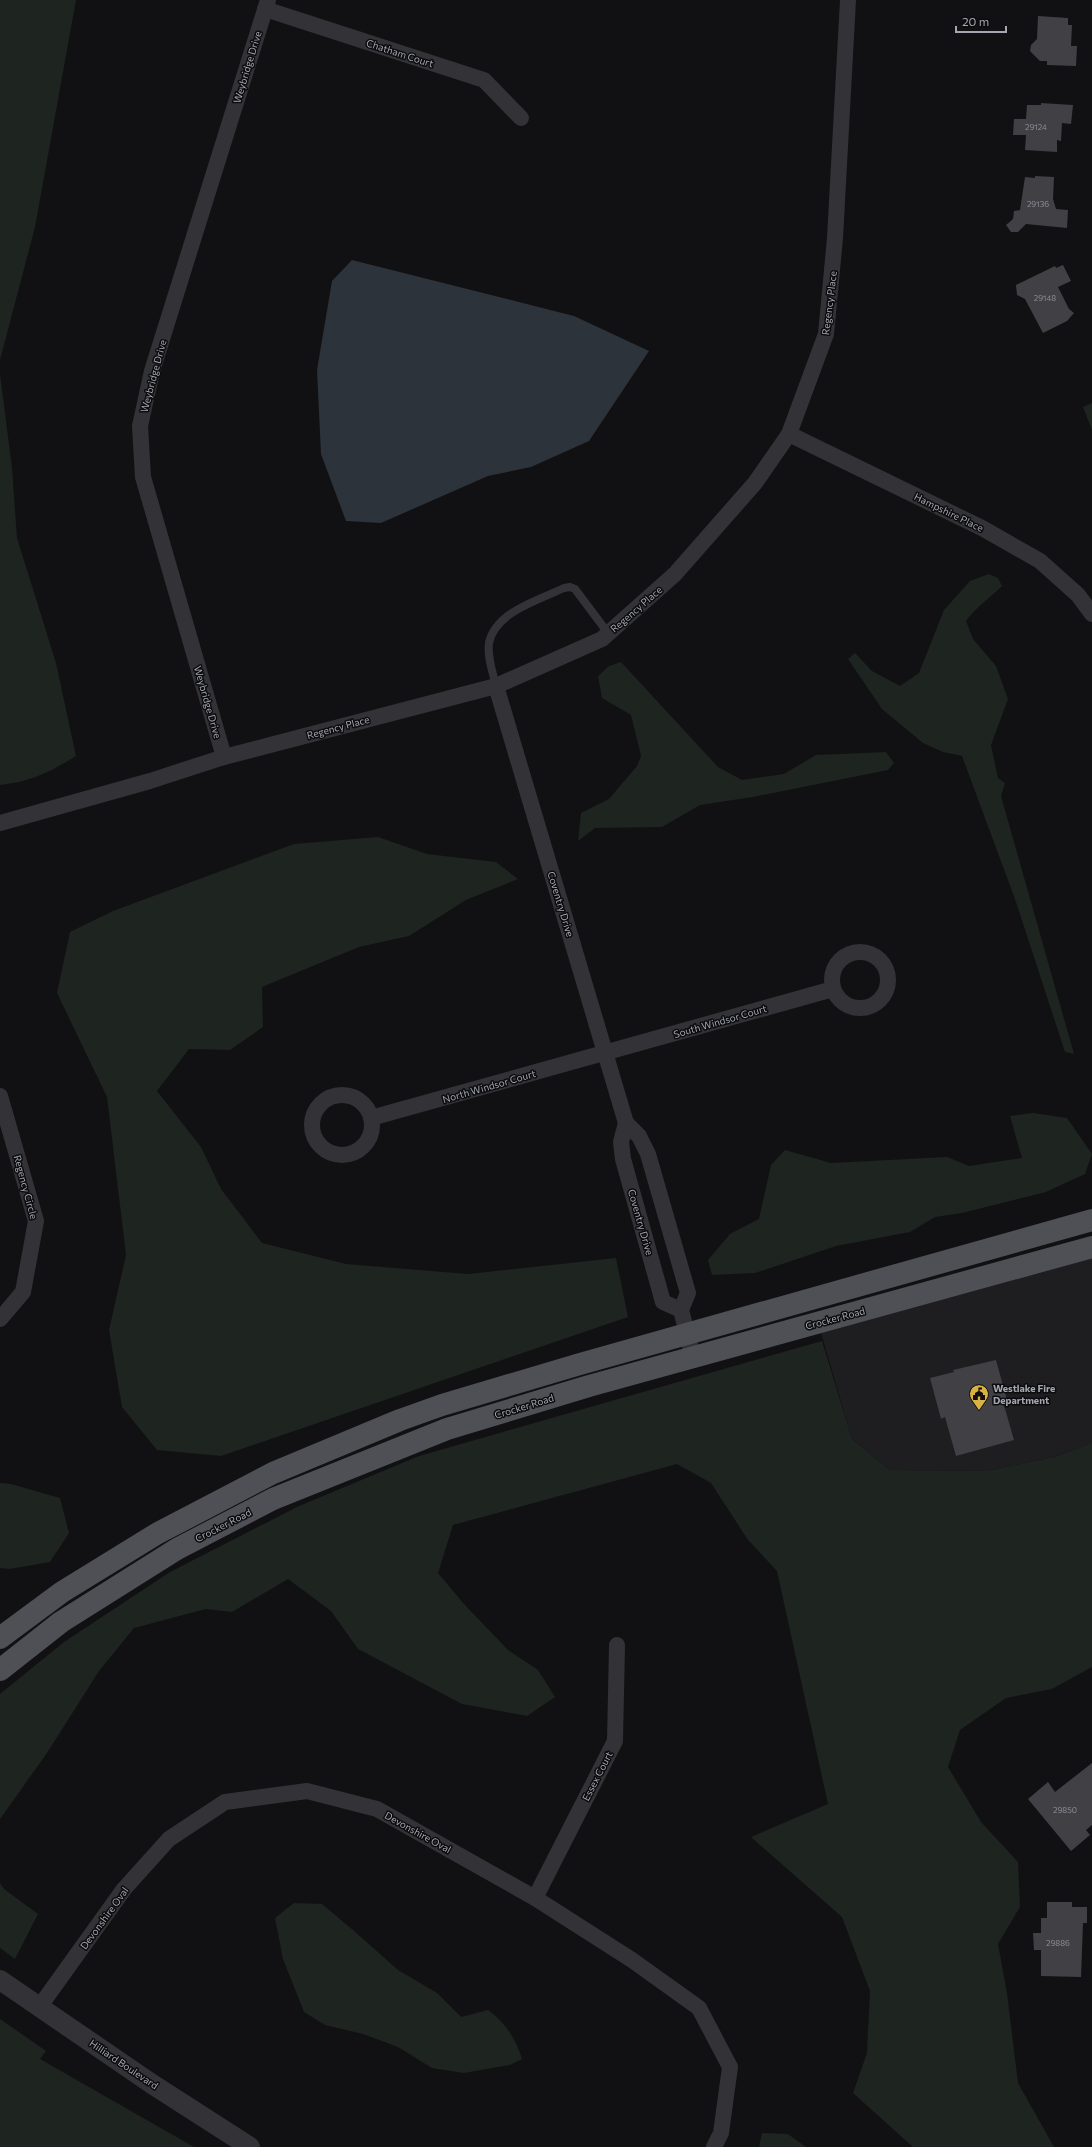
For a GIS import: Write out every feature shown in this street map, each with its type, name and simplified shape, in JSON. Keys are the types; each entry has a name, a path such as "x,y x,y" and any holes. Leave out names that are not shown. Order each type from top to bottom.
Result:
{"main road":[{"path":"0,1638 62,1592 158,1533 273,1473 400,1420 442,1405 580,1364 1092,1220"},
{"name":"Crocker Road","path":"0,1670 61,1622 148,1566 273,1499 447,1429 589,1386 1092,1247"}],"street":[{"name":"Regency Place","path":"0,823 150,781 224,757 496,686 602,639 675,574 755,483 789,434 826,334 836,238 848,0"},
{"name":"Chatham Court","path":"266,4 484,80 521,118"},
{"name":"Weybridge Drive","path":"224,757 142,477 140,426 152,371 266,4"},
{"name":"Hampshire Place","path":"789,434 982,528 1040,561 1078,595 1092,614"},
{"name":"Coventry Drive","path":"496,686 626,1123 639,1136 648,1154 688,1292 681,1310 663,1302 623,1159 621,1142 626,1123"},
{"name":"South Windsor Court","path":"606,1053 833,989"},
{"name":"North Windsor Court","path":"371,1118 606,1053"},
{"name":"Regency Circle","path":"0,1096 36,1221 23,1292 0,1319"},
{"path":"681,1310 693,1357"},
{"name":"Essex Court","path":"535,1898 615,1741 617,1645"},
{"name":"Devonshire Oval","path":"40,2006 124,1889 169,1839 225,1802 307,1791 377,1809 535,1898 632,1960 700,2008 730,2067 721,2133 714,2147"},
{"name":"Hilliard Boulevard","path":"0,1980 152,2084 250,2147"}],"lane":[{"path":"496,686 490,659 489,643 500,622 512,613 564,588 570,587 575,589 608,633"}],"shaded area":[{"path":"0,0 76,0 35,227 0,360"},
{"path":"352,260 574,316 649,351 589,441 531,467 488,476 381,523 346,521 321,454 317,370 332,281"},
{"path":"0,374 12,468 17,538 56,663 76,756 31,779 0,785"},
{"path":"1092,403 1092,430 1083,407"},
{"path":"989,574 998,578 1002,586 966,621 973,639 996,666 1008,699 991,745 998,778 1005,783 1001,796 1074,1054 1065,1052 1015,899 962,756 943,752 923,743 882,709 848,659 855,653 872,671 900,686 919,673 944,610 970,581"},
{"path":"621,662 718,767 742,780 784,774 816,755 886,752 894,763 888,770 753,797 700,805 662,827 595,828 578,841 581,813 609,799 637,766 641,756 631,715 602,698 598,676 609,666"},
{"path":"378,837 427,854 496,862 518,879 466,900 409,936 359,947 262,987 263,1027 230,1050 189,1049 157,1091 201,1147 221,1189 262,1243 346,1264 468,1274 616,1258 628,1317 221,1456 157,1450 122,1407 109,1330 126,1255 107,1097 57,993 70,932 113,911 294,844"},
{"path":"1033,1113 1067,1118 1092,1154 1085,1174 1046,1192 962,1213 935,1217 910,1232 836,1246 755,1273 712,1275 708,1260 730,1234 759,1219 771,1165 785,1150 831,1163 947,1157 969,1166 1022,1158 1010,1116"},
{"path":"1092,1256 1092,1443 1054,1457 986,1471 890,1470 852,1439 821,1333"},
{"path":"822,1341 852,1439 890,1470 986,1471 1054,1457 1092,1443 1092,1667 1052,1689 1006,1698 960,1730 948,1767 981,1822 1018,1862 1020,1907 998,1944 1007,1993 1018,2083 1054,2147 913,2147 853,2093 867,2053 870,1991 842,1917 751,1837 828,1804 777,1571 748,1540 711,1483 677,1464 453,1525 438,1573 464,1604 508,1650 538,1670 555,1697 527,1716 462,1704 358,1649 331,1611 288,1579 232,1612 206,1609 134,1628 99,1671 47,1753 0,1819 0,1694 64,1642 170,1572 299,1506 419,1456"},
{"path":"0,1483 11,1484 60,1498 69,1533 50,1562 10,1569 0,1568"},
{"path":"0,1883 4,1889 38,1914 15,1959 0,1948"},
{"path":"294,1903 322,1904 398,1970 437,1993 461,2017 488,2010 505,2026 517,2045 522,2059 510,2065 464,2073 432,2068 398,2047 363,2034 325,2025 304,2012 283,1959 275,1918"},
{"path":"0,2019 46,2051 40,2059 194,2147 0,2147"},
{"path":"762,2133 788,2134 806,2147 759,2147"}],"building":[{"path":"1038,16 1068,18 1068,25 1072,25 1071,46 1077,46 1076,66 1047,65 1047,61 1040,61 1030,51 1031,45 1037,39"},
{"path":"1041,103 1073,105 1071,124 1062,123 1061,141 1057,140 1057,152 1025,150 1026,135 1013,135 1014,119 1026,119 1027,105 1041,105"},
{"path":"1035,176 1054,177 1053,199 1056,209 1068,210 1067,228 1026,224 1018,232 1011,232 1006,225 1013,219 1014,211 1020,210 1025,177 1035,178"},
{"path":"1063,265 1071,281 1058,287 1069,309 1074,313 1067,321 1043,333 1025,299 1017,295 1016,285 1055,266 1056,268"},
{"path":"996,1360 1007,1400 1003,1402 1014,1440 956,1456 945,1417 941,1419 930,1378 954,1372 953,1370"},
{"path":"1092,1763 1092,1825 1086,1830 1090,1835 1071,1851 1028,1799 1048,1782 1055,1792"},
{"path":"1047,1902 1072,1902 1072,1907 1087,1907 1087,1923 1083,1923 1081,1977 1041,1976 1041,1950 1034,1950 1033,1933 1041,1933 1041,1918 1047,1918"}],"place":[{"name":"Westlake Fire Department","path":"979,1411"}]}
